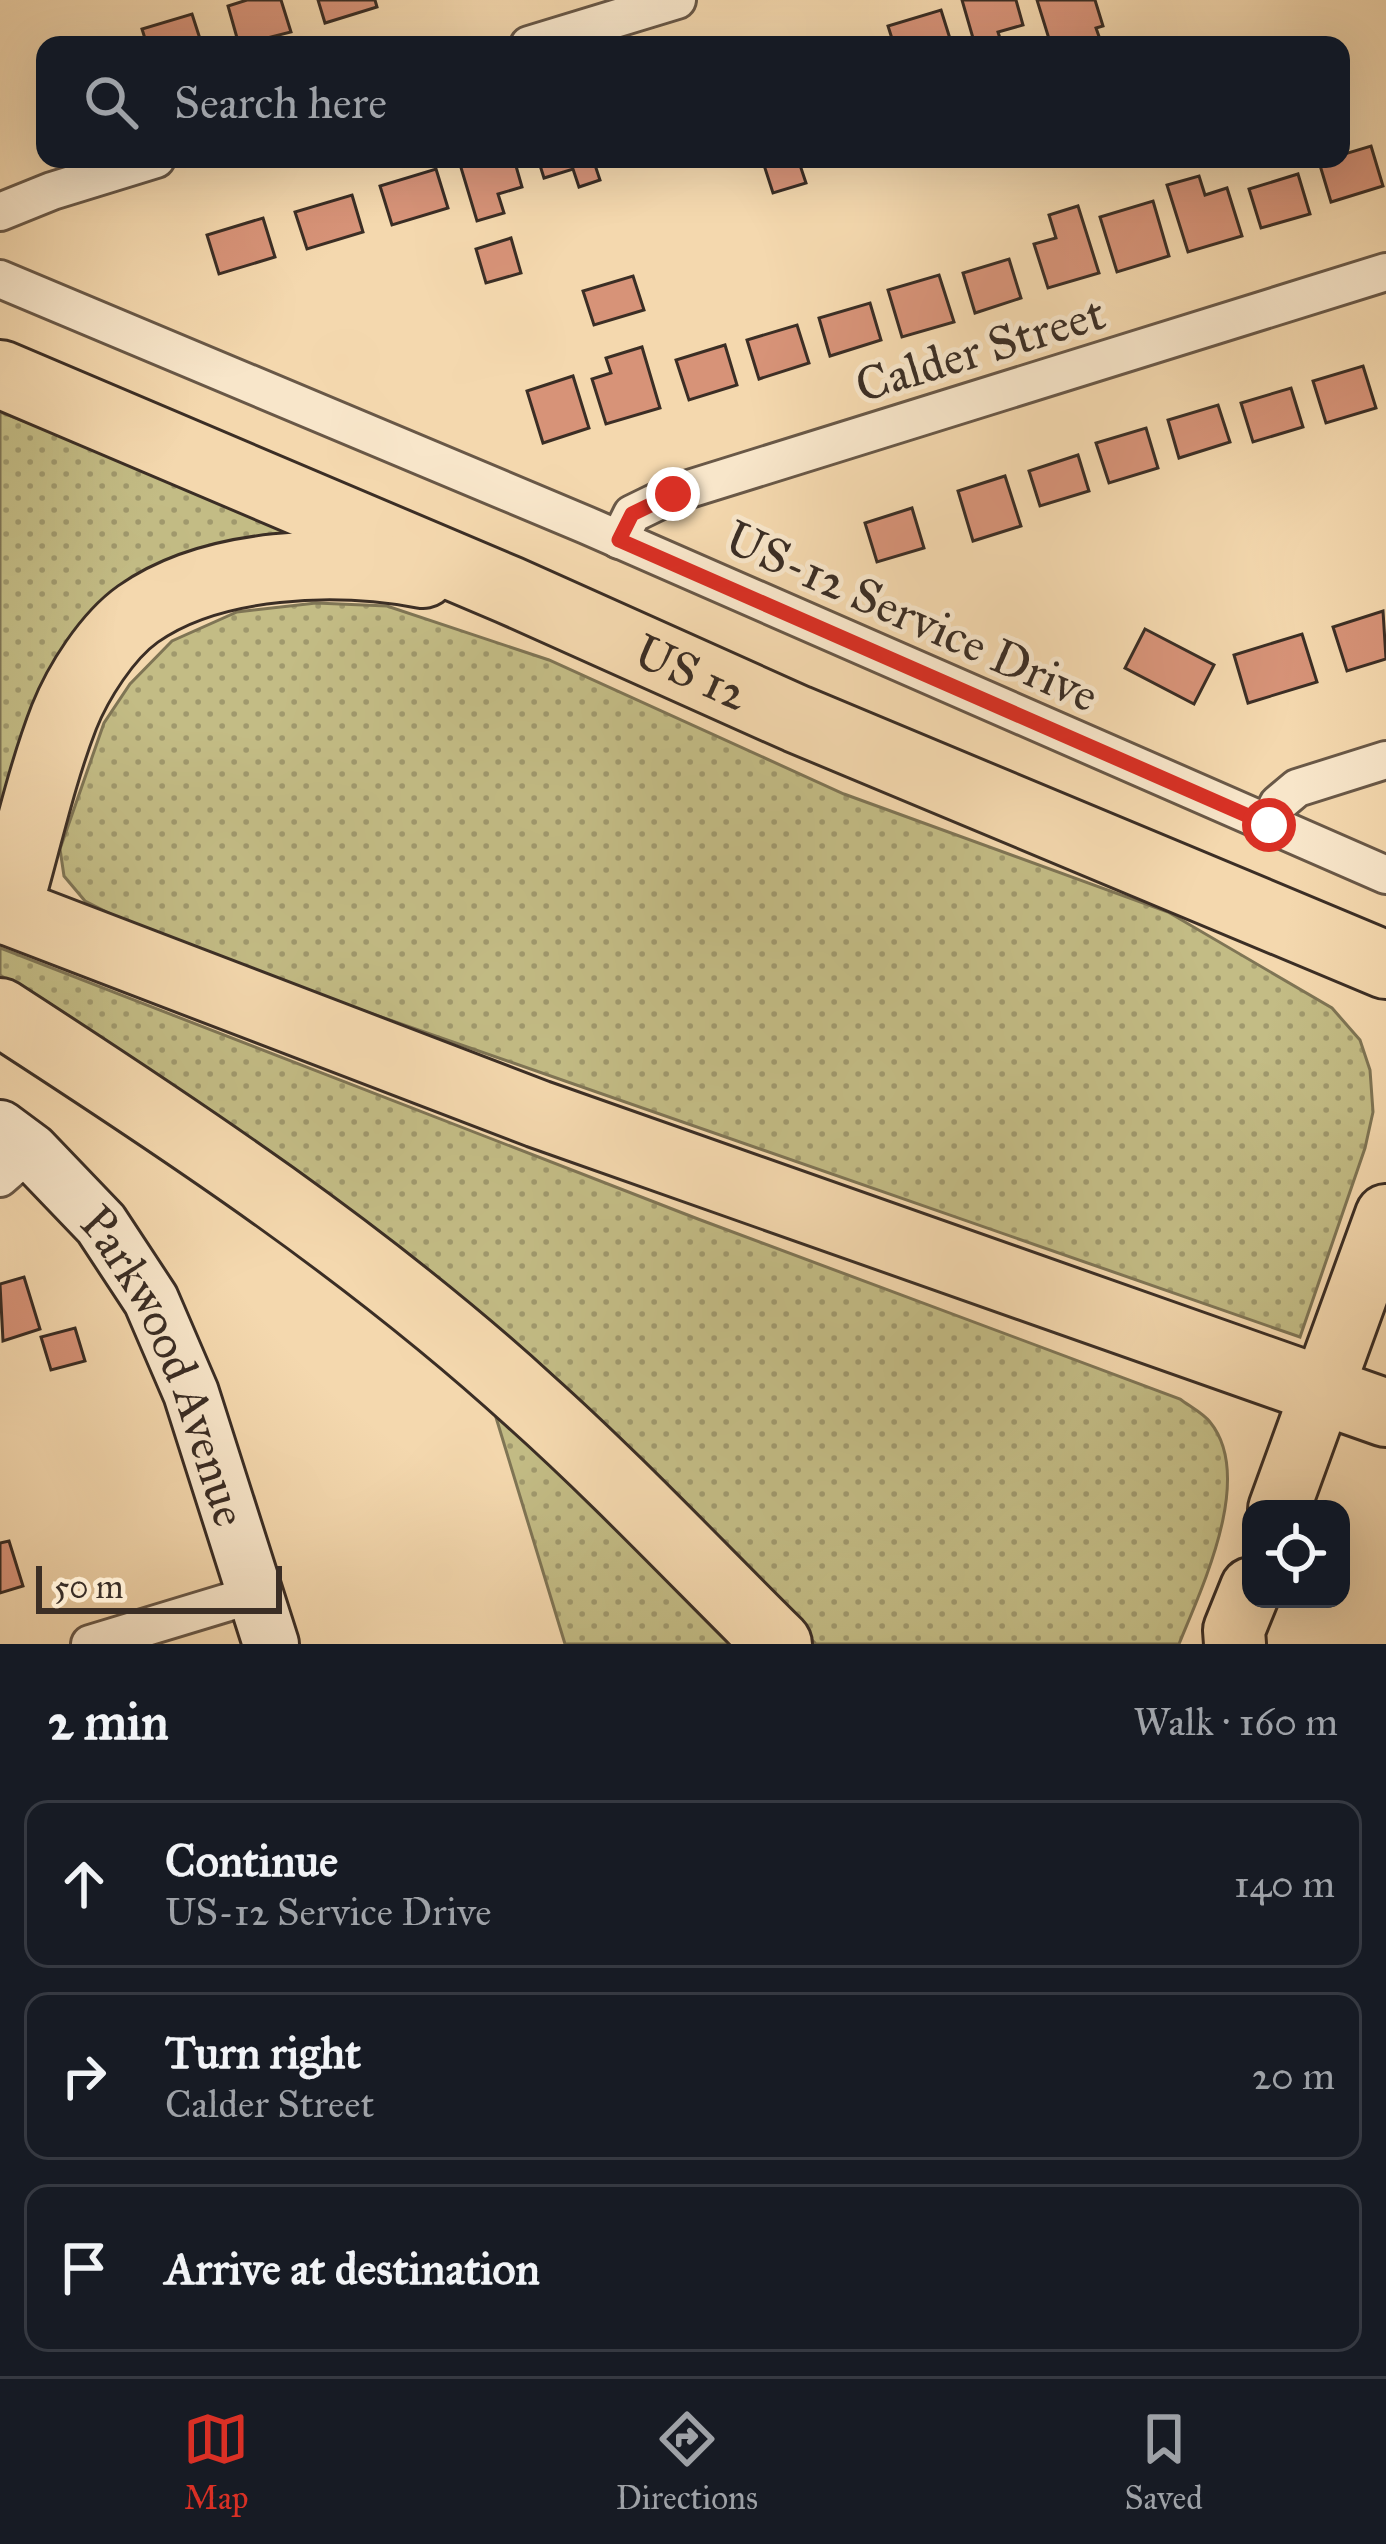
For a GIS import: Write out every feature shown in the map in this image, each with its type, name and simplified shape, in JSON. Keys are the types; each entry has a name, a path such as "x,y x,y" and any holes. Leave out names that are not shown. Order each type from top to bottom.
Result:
{"highway":[{"name":"US 12","path":"0,374 1384,967"},
{"path":"509,590 386,567 307,566 246,572 185,591 139,614 106,645 65,715 4,909 538,1114 1386,1413"},
{"path":"0,1012 284,1202 385,1281 530,1400 778,1644"}],"main road":[{"path":"1283,1500 1386,1215"}],"street":[{"path":"559,36 676,0"},
{"path":"0,212 127,168"},
{"name":"Calder Street","path":"619,540 632,514 673,494 1386,272"},
{"name":"US-12 Service Drive","path":"0,279 619,540 1386,875"},
{"path":"1269,825 1278,804 1297,788 1386,760"},
{"name":"Parkwood Avenue","path":"10,1152 100,1224 152,1300 190,1393 263,1619"},
{"path":"90,1644 263,1619"}],"shaded area":[{"path":"0,412 310,532 158,575 0,850"},
{"path":"316,603 387,606 549,660 844,794 1168,912 1332,1008 1360,1040 1370,1070 1373,1112 1300,1337 166,942 85,901 64,876 60,849 104,723 130,684 172,641 237,612"},
{"path":"0,948 698,1219 1180,1399 1210,1422 1223,1445 1227,1472 1220,1532 1179,1644 816,1644 657,1484 0,975"},
{"path":"491,1401 732,1644 565,1644"}],"building":[{"path":"247,0 281,0 291,32 236,36 228,6"},
{"path":"318,0 375,0 377,7 325,23"},
{"path":"962,0 1016,0 1023,25 998,32 999,36 972,36"},
{"path":"1037,0 1095,0 1103,26 1096,28 1099,36 1048,36"},
{"path":"941,10 949,36 891,36 888,26"},
{"path":"192,14 199,36 144,36 142,29"},
{"path":"1371,146 1383,186 1331,202 1321,168 1350,168 1350,152"},
{"path":"461,168 517,168 522,187 498,194 504,213 477,221"},
{"path":"541,168 596,168 600,180 579,187 573,169 544,178"},
{"path":"765,168 801,168 806,183 773,193"},
{"path":"436,169 448,208 392,225 380,186"},
{"path":"1298,174 1310,214 1261,228 1249,189"},
{"path":"1199,176 1205,195 1227,188 1242,236 1188,252 1167,185"},
{"path":"352,195 363,232 307,249 295,212"},
{"path":"1153,201 1169,256 1117,272 1100,217"},
{"path":"1078,206 1099,273 1048,288 1034,244 1056,238 1049,215"},
{"path":"263,218 275,257 219,274 207,235"},
{"path":"511,238 521,273 486,283 476,249"},
{"path":"1009,259 1021,298 975,313 963,273"},
{"path":"939,275 954,322 902,337 888,290"},
{"path":"633,276 644,310 594,325 583,291"},
{"path":"870,303 881,340 830,356 819,318"},
{"path":"797,325 809,363 759,379 747,340"},
{"path":"725,345 737,385 689,400 676,360"},
{"path":"642,347 660,408 606,424 592,379 611,373 606,358"},
{"path":"1363,366 1376,408 1326,423 1313,381"},
{"path":"573,376 589,428 543,443 527,391"},
{"path":"1291,388 1303,427 1253,442 1241,403"},
{"path":"1218,405 1230,442 1179,458 1168,420"},
{"path":"1146,428 1158,468 1109,483 1096,443"},
{"path":"1078,455 1089,491 1040,506 1029,471"},
{"path":"1005,476 1021,526 973,541 958,491"},
{"path":"912,508 924,548 877,562 865,523"},
{"path":"1383,611 1386,659 1347,671 1333,627"},
{"path":"1145,629 1214,665 1194,704 1125,668"},
{"path":"1302,634 1317,682 1248,703 1234,655"},
{"path":"24,1277 40,1329 3,1341 0,1284"},
{"path":"75,1328 85,1361 51,1370 41,1337"},
{"path":"9,1541 23,1586 0,1593 0,1543"}],"route":[{"path":"673,494 632,514 619,540 1269,825"}]}
